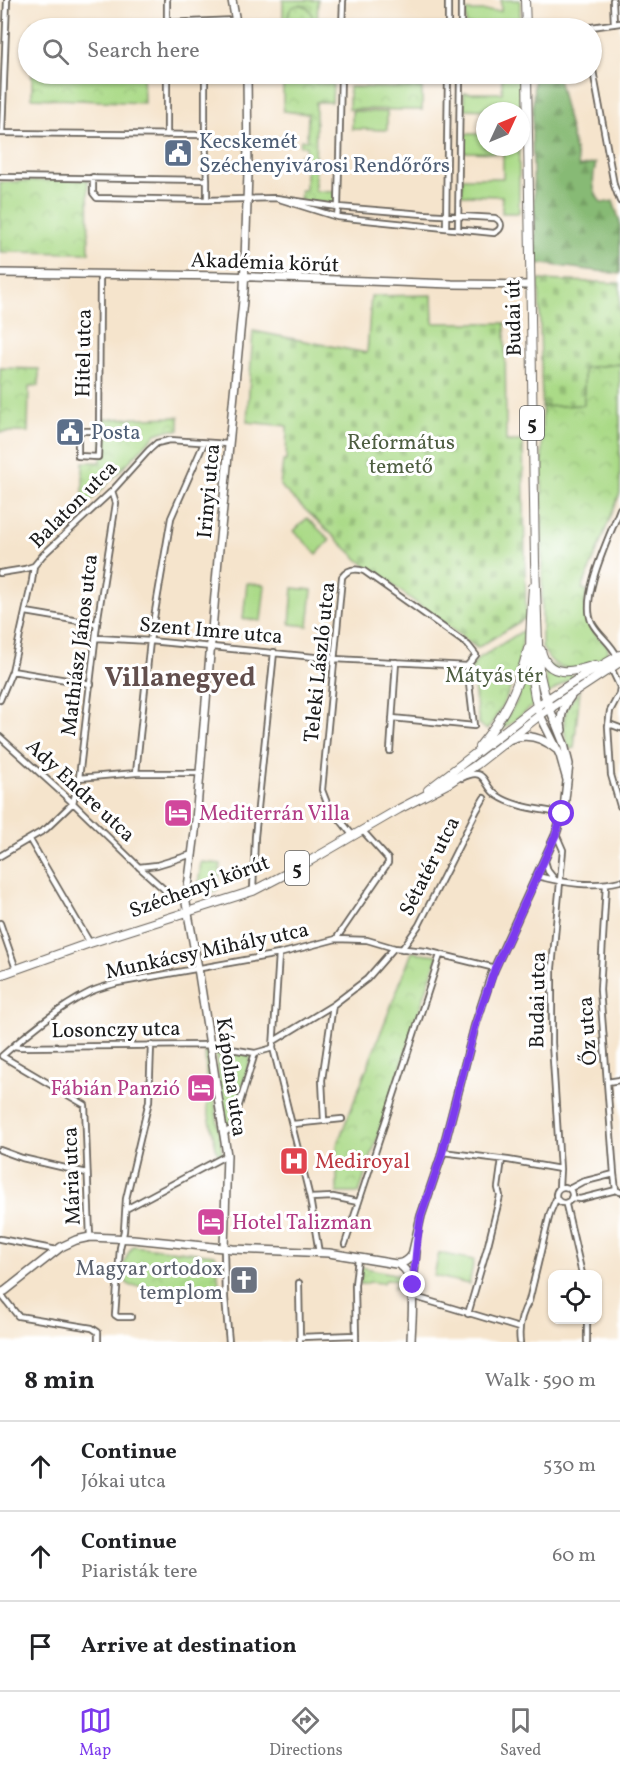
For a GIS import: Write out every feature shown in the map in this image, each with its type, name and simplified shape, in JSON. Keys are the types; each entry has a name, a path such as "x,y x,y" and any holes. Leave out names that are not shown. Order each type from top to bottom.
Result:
{"main road":[{"path":"525,0 526,18"},
{"name":"Budai út","path":"527,84 535,562 539,644"},
{"name":"Budai út","path":"530,642 535,562"},
{"name":"5","path":"530,642 533,683 539,710 548,705 539,671 539,644"},
{"name":"5","path":"473,756 501,719 514,695 530,642"},
{"path":"539,644 545,661 558,670 574,672 609,665"},
{"path":"548,705 619,658"},
{"path":"548,705 579,688 609,665"},
{"name":"Széchenyi körút","path":"0,975 90,943 253,891 301,867 399,809 449,783 506,741 539,710"},
{"name":"Széchenyi körút","path":"399,809 539,710"}],"street":[{"path":"7,0 1,133 205,135"},
{"path":"168,0 168,18"},
{"path":"232,0 235,18"},
{"path":"342,18 343,0"},
{"path":"448,0 448,18"},
{"path":"461,0 461,18"},
{"path":"602,26 617,24 613,0"},
{"path":"166,135 167,84"},
{"path":"206,84 207,200"},
{"name":"Irinyi utca","path":"188,911 186,903 193,854 244,277 248,112 247,84"},
{"path":"337,217 340,84"},
{"path":"446,228 448,84"},
{"path":"458,229 460,84"},
{"path":"595,84 614,186 620,201"},
{"path":"0,177 207,180"},
{"path":"93,177 93,193 97,198 207,200 276,198 338,207 495,218 501,226 494,233 337,217 276,198"},
{"name":"Akadémia körút","path":"0,273 530,285"},
{"name":"Hitel utca","path":"99,431 78,431 78,456 98,457 99,431 100,276"},
{"name":"Balaton utca","path":"0,700 12,671 34,566 43,555 112,491 157,443 170,440 228,444"},
{"path":"136,773 150,641 171,518 204,443"},
{"name":"Mathiász János utca","path":"73,803 79,778 97,624 116,503 112,491"},
{"path":"619,658 612,646 593,626 588,600 620,509"},
{"path":"0,573 34,566"},
{"name":"Teleki László utca","path":"353,836 327,803 322,790 342,577 350,570 364,571 468,645 476,655 467,666 474,726 392,718"},
{"path":"26,612 97,624"},
{"name":"Szent Imre utca","path":"97,638 210,646 335,659 467,666"},
{"path":"253,891 255,837 274,652"},
{"path":"390,751 396,662"},
{"path":"609,665 620,690 610,711 608,726 610,775 620,806"},
{"path":"12,671 91,684"},
{"path":"411,1342 412,1296 421,1216 442,1152 475,1026 495,968 546,857 562,814 570,766 560,723 562,710 567,700 579,688"},
{"path":"548,705 564,744"},
{"path":"539,710 558,751 567,783"},
{"path":"608,726 620,728"},
{"name":"Ady Endre utca","path":"0,737 166,891"},
{"path":"506,741 516,737 533,737 544,741 558,751"},
{"path":"79,778 136,773 200,772"},
{"path":"449,783 476,773 484,778 495,795 511,802 562,814"},
{"name":"Sétatér utca","path":"402,949 419,925 484,798"},
{"path":"0,856 46,829 73,803"},
{"path":"336,939 388,863 388,859 362,830"},
{"name":"Budai utca","path":"556,834 563,850 552,968 552,1043 560,1169 559,1188"},
{"path":"30,840 90,943"},
{"path":"139,867 157,865 193,854"},
{"path":"546,857 546,867 559,882"},
{"path":"537,876 559,882 606,885 620,881"},
{"name":"Őz utca","path":"606,885 600,990 614,1174 618,1191"},
{"name":"Kápolna utca","path":"188,911 227,1155 224,1248"},
{"path":"0,923 16,969"},
{"name":"Munkácsy Mihály utca","path":"1,1056 72,1001 93,990 117,983 279,954 336,939 367,940 394,948 416,949 495,968"},
{"path":"274,1041 333,1005 367,979 394,948"},
{"path":"279,954 273,1048 310,1198 319,1253"},
{"path":"345,1244 440,954"},
{"path":"324,1121 322,1080 333,1005"},
{"path":"131,1317 118,1317 115,1311 126,1199 148,1101 151,1045"},
{"name":"Losonczy utca","path":"14,1046 210,1045 255,1053"},
{"path":"223,1134 232,1128 255,1053 273,1048"},
{"name":"Mária utca","path":"1,1056 85,1105 90,1237"},
{"path":"607,1082 620,1080"},
{"path":"293,1124 342,1119"},
{"path":"0,1150 30,1161 87,1173"},
{"path":"442,1152 560,1169"},
{"path":"126,1209 227,1155"},
{"path":"468,1314 500,1196 498,1188 502,1159"},
{"name":"Budai utca","path":"560,1169 567,1188"},
{"path":"520,1342 519,1328 523,1310 529,1301 550,1213 556,1198 555,1194 559,1188 567,1188 614,1174"},
{"path":"567,1188 569,1200 566,1205 581,1270"},
{"path":"556,1198 561,1203 618,1191"},
{"path":"310,1198 333,1197 358,1202"},
{"path":"396,1264 404,1263 411,1257 418,1234"},
{"path":"98,1342 99,1334 90,1327 18,1316 0,1293 57,1250 76,1240 90,1237 224,1248 328,1253 396,1264 405,1268 413,1285"},
{"path":"0,1239 57,1250"},
{"path":"224,1248 229,1342"},
{"path":"356,1342 355,1285 358,1258"},
{"path":"299,1283 300,1339 356,1335"},
{"path":"412,1296 519,1328"},
{"path":"587,1324 587,1342"}],"green space":[{"path":"283,0 318,0 317,18 283,18"},
{"path":"501,0 520,0 520,18 466,18 466,11 501,11"},
{"path":"295,6 305,6 311,12 312,18 288,18 291,8"},
{"path":"32,84 143,84 144,103 32,98"},
{"path":"283,84 333,84 332,102 316,102 315,191 336,192 336,204 300,200 301,190 306,190 306,163 300,163 300,155 306,154 306,146 300,146 301,140 307,140 308,114 283,111"},
{"path":"502,84 520,84 520,102 476,102 476,109 464,109 464,93 502,93"},
{"path":"534,84 559,84 579,167 596,163 593,180 596,195 602,203 613,201 620,222 620,274 536,263 532,137"},
{"path":"349,87 422,88 422,110 349,109"},
{"path":"352,111 387,112 387,130 352,129"},
{"path":"464,134 476,134 476,152 464,152"},
{"path":"503,156 519,156 519,213 502,213 502,196 462,195 462,178 503,178"},
{"path":"88,179 89,253 0,252 0,182"},
{"path":"539,280 620,283 620,364 584,368 584,405 542,407"},
{"name":"Református temető","path":"432,295 433,323 505,323 506,441 523,441 526,618 477,648 360,561 280,486 283,461 286,461 287,426 247,422 253,331 367,353 371,296"},
{"path":"620,364 620,493 582,589 587,590 585,608 588,622 595,634 608,646 608,655 580,667 563,668 548,658 542,647 542,407 584,405 584,368"},
{"path":"0,368 39,369 39,386 29,386 28,432 0,432"},
{"path":"179,417 179,430 168,430 156,434 83,509 83,462 101,462 102,419"},
{"path":"307,518 330,540 317,554 294,531"},
{"path":"247,583 265,585 261,621 243,619"},
{"path":"293,588 312,590 308,626 290,624"},
{"name":"Mátyás tér","path":"524,630 513,683 487,730 479,724 471,667 479,658"},
{"path":"543,662 572,674 573,677 548,694"},
{"path":"528,672 534,705 496,735 516,703"},
{"name":"Mátyás tér","path":"580,690 574,748 569,749 564,731 564,717 569,704"},
{"path":"201,862 221,864 218,890 204,894 198,887"},
{"path":"412,952 438,955 359,1193 337,1193 337,1145"},
{"path":"205,1048 207,1048 222,1152 218,1156 207,1107"},
{"path":"214,1048 252,1054 231,1125 226,1126"},
{"path":"133,1246 215,1255 219,1286 215,1289 131,1286 127,1283 123,1273 127,1255"},
{"path":"439,1253 474,1260 469,1284 434,1276"},
{"path":"361,1267 399,1275 403,1289 394,1288 399,1281 386,1280 383,1283 360,1284"}],"place":[{"name":"Kecskemét Széchenyivárosi Rendőrőrs","path":"178,153"},
{"name":"Posta","path":"70,432"},
{"name":"Mediterrán Villa","path":"178,813"},
{"name":"Fábián Panzió","path":"201,1088"},
{"name":"Mediroyal","path":"294,1161"},
{"name":"Hotel Talizman","path":"211,1222"},
{"name":"Magyar ortodox templom","path":"244,1280"}],"district":[{"name":"Villanegyed","path":"180,677"}],"route":[{"path":"413,1285 421,1216 441,1157 475,1026 495,968 556,834 562,814"}]}
